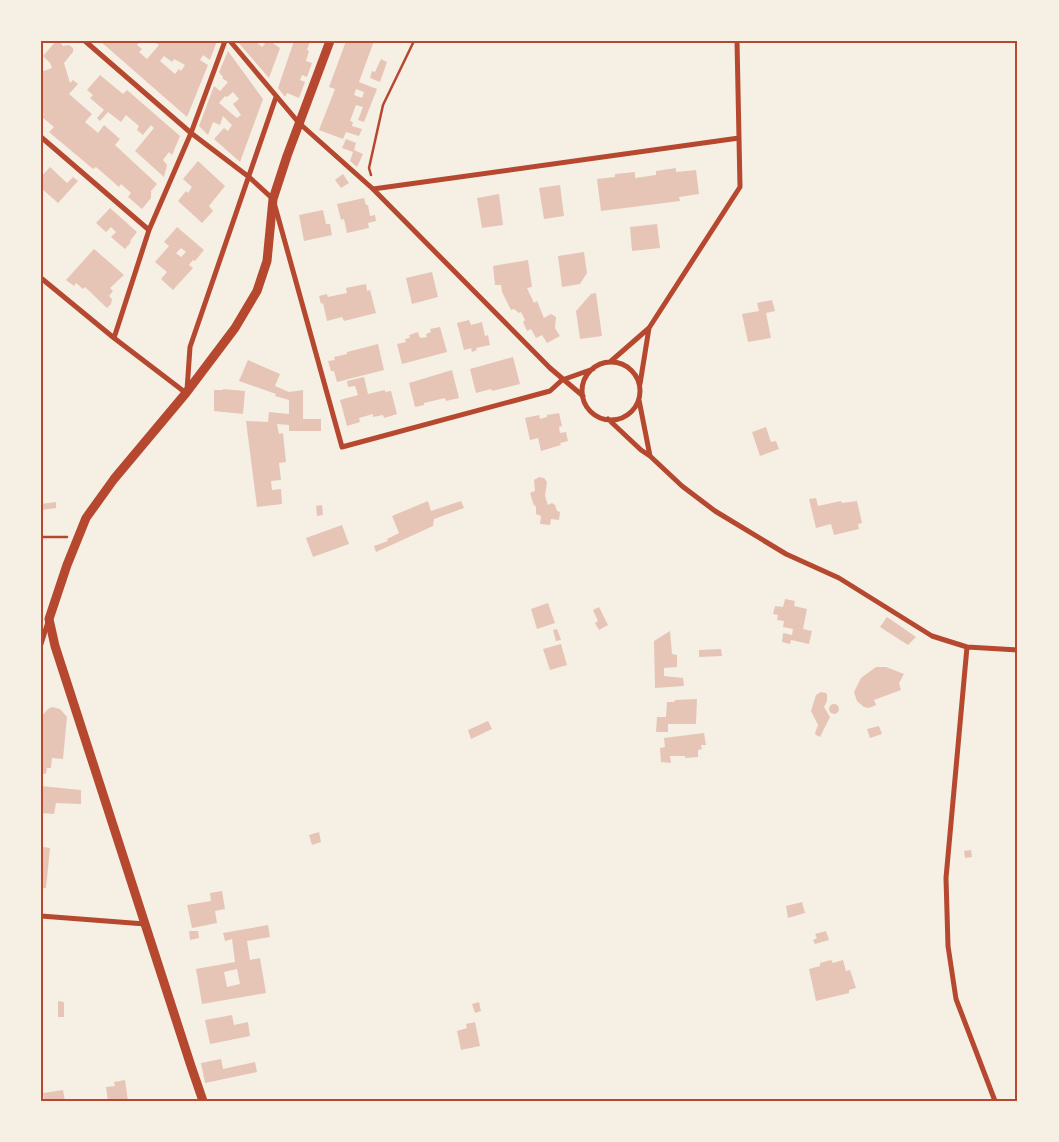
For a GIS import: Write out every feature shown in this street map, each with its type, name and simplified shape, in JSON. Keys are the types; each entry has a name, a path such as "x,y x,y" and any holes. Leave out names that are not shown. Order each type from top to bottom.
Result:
{"main road":[{"path":"204,1101 190,1066 49,619 67,564 86,518 114,479 186,393 235,328 257,291 267,262 273,199 330,41"}],"street":[{"path":"85,41 191,133 249,177 273,199 342,447 550,391 562,380 593,369"},
{"path":"114,338 149,230 191,133 225,41"},
{"path":"230,41 299,123 374,189 562,380 583,396"},
{"path":"610,362 648,328 740,187 737,41"},
{"path":"186,393 190,347 276,97"},
{"path":"41,137 149,230"},
{"path":"374,189 739,138"},
{"path":"41,278 114,338 186,393"},
{"path":"640,384 637,377 625,365 610,362 600,364 586,377 583,386 583,396 586,404 599,417 617,419 634,409 638,400 648,328"},
{"path":"638,400 650,456"},
{"path":"608,419 682,486 715,511 786,554 839,578 932,636 967,646 1018,650"},
{"path":"41,644 49,619"},
{"path":"967,646 946,878 948,946 956,999 995,1101"},
{"path":"41,916 145,924"}],"path":[{"path":"374,189 370,168 383,105 414,41"},
{"path":"41,537 78,537"}],"building":[{"path":"56,41 59,41 63,46 69,45 73,48 73,52 64,63 70,83 73,80 78,84 69,94 92,114 85,122 98,133 104,125 120,139 115,145 157,184 151,191 151,198 142,209 128,197 131,193 121,184 119,187 96,167 93,169 49,132 54,127 42,117 44,114 41,112 41,72 52,68 43,56"},
{"path":"100,41 140,41 137,45 142,49 139,52 147,59 159,45 154,41 217,41 210,60 203,55 200,60 208,65 187,117","holes":["164,56 172,62 174,59 185,65 181,71 179,69 175,74 160,61"]},
{"path":"237,41 255,41 262,47 267,41 270,41 280,48 269,78"},
{"path":"294,41 310,41 306,61 312,63 307,77 302,75 300,80 305,82 299,98 287,93 285,97 278,88"},
{"path":"346,41 374,41 359,82 377,89 364,122 358,120 363,107 356,105 350,121 353,122 352,126 362,129 359,136 346,132 343,139 319,130 335,89 329,87","holes":["356,89 364,92 362,98 354,95"]},
{"path":"228,51 263,99 240,162 214,139 224,128 228,131 232,125 223,116 220,125 213,122 208,135 199,126 214,86 220,91 228,82 222,78 219,72","holes":["233,92 239,99 233,104 241,115 237,118 219,103 225,96 227,97"]},
{"path":"381,59 387,62 380,82 370,78 372,71 375,72"},
{"path":"100,75 123,94 127,90 180,136 172,155 169,152 163,160 167,165 164,177 135,151 154,128 151,125 143,135 137,130 139,126 126,115 121,122 108,112 100,121 97,118 104,110 90,98 93,95 87,90"},
{"path":"346,139 356,143 354,150 363,154 357,167 350,161 353,152 342,148"},
{"path":"198,161 225,186 209,206 213,211 202,223 178,201 192,187 183,179"},
{"path":"50,167 67,183 73,177 78,181 58,203 41,188 41,177"},
{"path":"676,168 676,172 696,170 699,194 679,197 680,201 601,211 597,179 615,177 615,174 635,172 635,178 656,175 656,171"},
{"path":"343,174 349,183 341,188 335,180"},
{"path":"560,185 564,216 544,219 539,188"},
{"path":"499,194 503,225 482,228 477,198"},
{"path":"364,198 366,205 368,205 370,216 375,215 376,221 368,223 369,228 347,233 344,219 341,220 337,204"},
{"path":"110,208 137,232 125,249 111,237 116,232 111,227 106,232 96,223"},
{"path":"323,210 326,224 330,224 332,235 304,241 299,215"},
{"path":"657,224 660,248 632,251 630,227"},
{"path":"177,227 204,250 189,265 193,268 173,290 161,279 167,272 155,262 169,246 164,242","holes":["181,248 186,252 181,257 176,253"]},
{"path":"94,249 124,275 110,288 113,291 109,296 112,299 111,304 107,308 85,287 83,289 76,283 74,286 66,280"},
{"path":"584,252 587,273 580,284 562,287 558,256"},
{"path":"528,260 532,287 527,288 534,303 537,301 544,318 551,314 556,317 555,328 560,336 547,343 542,335 536,338 531,329 527,331 521,312 519,313 514,309 511,310 502,292 501,285 495,285 493,266"},
{"path":"432,272 438,297 412,304 406,278"},
{"path":"366,284 367,291 370,290 376,313 344,321 342,317 327,321 323,303 321,304 319,296 327,294 328,297 347,293 346,288"},
{"path":"596,293 602,336 580,339 576,311 591,294"},
{"path":"772,300 775,311 766,313 771,338 748,342 742,314 759,311 757,303"},
{"path":"469,320 471,325 482,322 485,336 488,335 490,345 476,348 477,350 472,352 471,348 464,350 457,323"},
{"path":"440,327 447,352 402,364 397,344 406,342 405,339 410,338 409,335 418,332 420,338 427,337 426,334 431,332 430,329"},
{"path":"378,344 384,370 337,382 334,371 331,371 328,361 335,360 334,357 347,354 347,352"},
{"path":"513,357 520,384 476,393 470,369"},
{"path":"248,360 280,374 275,386 289,392 303,390 303,419 321,419 321,431 289,431 289,425 277,424 279,434 283,433 286,462 279,463 281,480 271,481 272,490 281,489 282,504 257,507 246,421 268,422 269,412 289,414 289,400 239,381"},
{"path":"452,370 459,398 446,401 445,398 415,407 409,383"},
{"path":"364,377 368,394 385,390 385,392 391,391 397,414 384,418 383,415 373,417 373,414 359,418 360,422 347,426 340,400 358,395 355,386 348,387 347,381"},
{"path":"214,390 245,391 243,414 214,411"},
{"path":"559,413 562,426 559,427 560,433 566,432 568,441 541,451 538,438 530,440 525,418 539,415 540,419 547,417 547,415"},
{"path":"766,427 771,442 776,441 779,449 760,456 752,432"},
{"path":"539,477 544,478 547,482 545,496 548,505 552,503 557,511 560,512 559,520 551,519 550,525 540,524 541,516 536,514 536,507 530,493 535,491 534,480"},
{"path":"816,498 818,506 841,501 842,503 857,501 862,523 858,524 859,529 834,535 831,524 816,528 809,499"},
{"path":"428,501 431,511 461,501 464,508 434,519 433,526 376,552 374,546 388,541 387,539 399,533 392,516"},
{"path":"56,502 56,508 41,510 41,504"},
{"path":"322,505 323,515 317,516 316,506"},
{"path":"342,525 349,544 313,557 306,538"},
{"path":"785,599 795,601 794,606 807,609 803,629 812,631 809,644 791,640 790,644 782,642 783,633 792,635 793,629 783,627 784,621 777,620 778,615 773,614 775,606 783,607"},
{"path":"548,603 555,623 537,629 531,609"},
{"path":"599,607 608,625 599,630 595,623 598,621 593,610"},
{"path":"887,617 916,637 908,645 880,627"},
{"path":"557,629 561,640 556,641 553,630"},
{"path":"670,631 672,654 677,655 677,667 664,668 664,676 683,678 684,686 655,688 654,641"},
{"path":"561,644 567,665 550,670 543,649"},
{"path":"721,649 722,656 699,657 699,650"},
{"path":"876,667 886,667 904,674 899,683 901,690 874,700 876,705 869,708 864,707 857,701 854,692 861,678"},
{"path":"821,692 827,695 824,707 830,717 820,737 815,733 818,725 811,711 816,695"},
{"path":"697,699 696,724 668,724 668,732 656,732 657,717 666,717 667,702"},
{"path":"834,704 839,709 834,714 829,709"},
{"path":"52,707 60,709 67,717 63,759 52,758 51,768 47,768 46,774 41,773 41,717"},
{"path":"488,721 492,729 471,739 468,730"},
{"path":"879,726 882,734 870,738 867,729"},
{"path":"704,733 706,745 701,745 702,749 698,750 698,757 670,756 671,763 661,762 660,748 665,747 664,738"},
{"path":"41,786 81,790 81,804 56,803 54,814 41,813"},
{"path":"319,832 321,842 312,845 309,835"},
{"path":"43,847 50,848 46,888 41,888"},
{"path":"971,850 972,857 965,858 964,851"},
{"path":"222,891 225,909 215,911 217,923 192,928 187,905 211,901 210,893"},
{"path":"802,902 805,913 788,918 786,906"},
{"path":"268,925 270,937 247,941 250,960 260,958 266,993 202,1004 196,969 235,962 232,939 225,941 223,933","holes":["237,969 240,984 227,987 224,972"]},
{"path":"189,931 198,931 199,938 190,940"},
{"path":"826,931 829,940 815,944 813,940 817,938 815,934"},
{"path":"831,960 833,963 843,960 846,971 850,970 856,988 849,990 849,993 816,1001 809,969"},
{"path":"58,1001 64,1002 64,1017 58,1017"},
{"path":"479,1002 481,1011 475,1013 472,1004"},
{"path":"232,1015 234,1025 248,1022 250,1036 210,1044 205,1020"},
{"path":"475,1022 480,1046 461,1050 457,1031 467,1028 466,1024"},
{"path":"221,1059 223,1069 255,1062 257,1072 205,1083 201,1063"},
{"path":"125,1080 128,1101 108,1101 106,1087 115,1086 114,1082"},
{"path":"63,1090 65,1101 44,1101 43,1093"}]}
